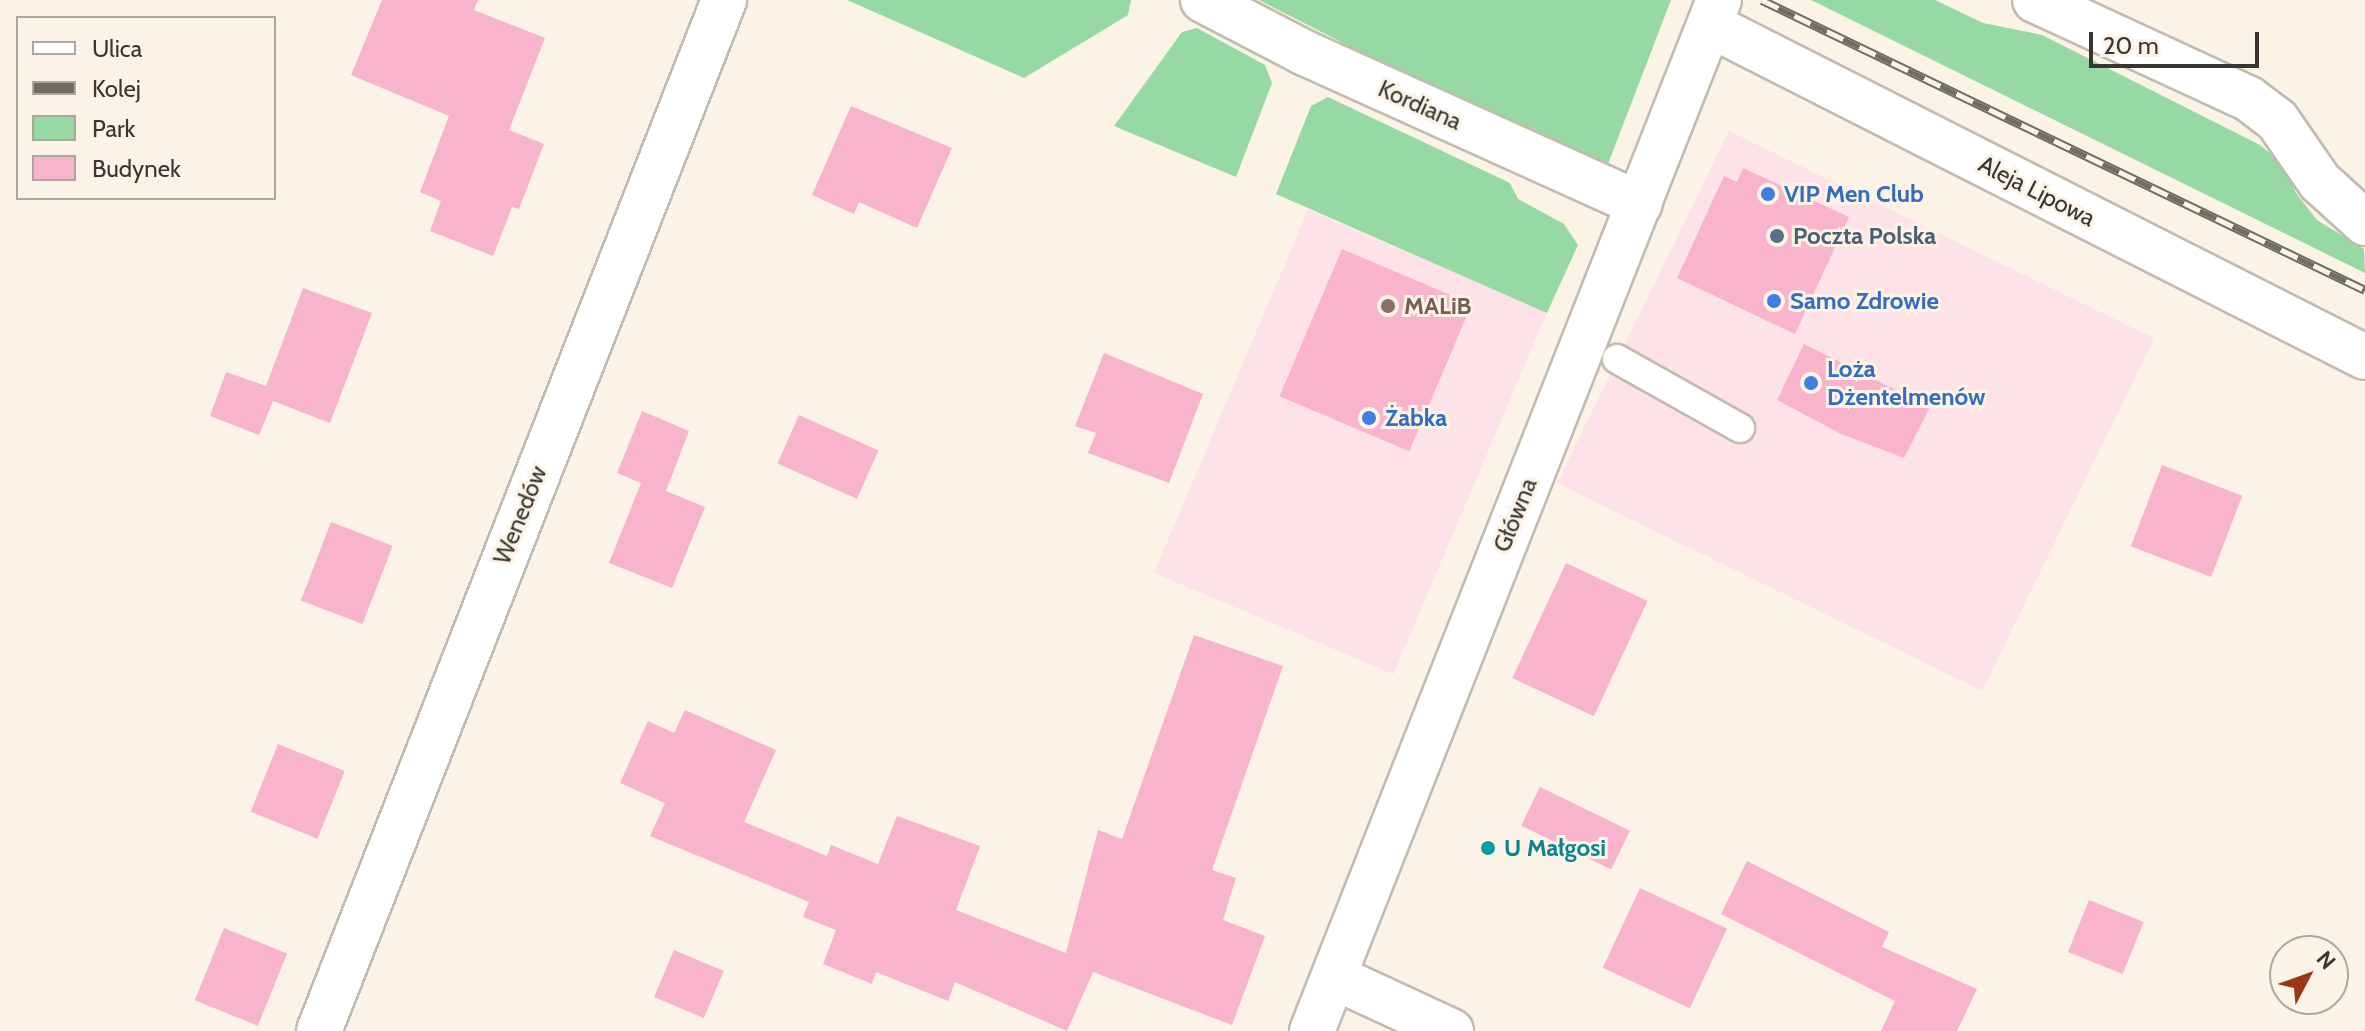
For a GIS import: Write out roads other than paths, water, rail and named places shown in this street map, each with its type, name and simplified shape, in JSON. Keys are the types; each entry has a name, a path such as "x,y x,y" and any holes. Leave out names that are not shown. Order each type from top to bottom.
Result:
{"street":[{"name":"Wenedów","path":"319,1031 724,0"},
{"name":"Kordiana","path":"1203,0 1305,53 1640,204"},
{"path":"2035,0 2249,99 2277,120 2320,182 2365,223"},
{"name":"Główna","path":"1312,1031 1714,13"},
{"name":"Aleja Lipowa","path":"1714,13 2365,357"},
{"path":"1334,977 1451,1031"}],"lane":[{"path":"1617,359 1740,428"}],"railway":[{"path":"1762,0 2365,290"}],"place":[{"name":"VIP Men Club","path":"1768,194"},
{"name":"Poczta Polska","path":"1777,236"},
{"name":"Samo Zdrowie","path":"1774,301"},
{"name":"MALiB","path":"1388,306"},
{"name":"Loża Dżentelmenów","path":"1811,383"},
{"name":"Żabka","path":"1369,418"},
{"name":"U Małgosi","path":"1488,848"}]}
